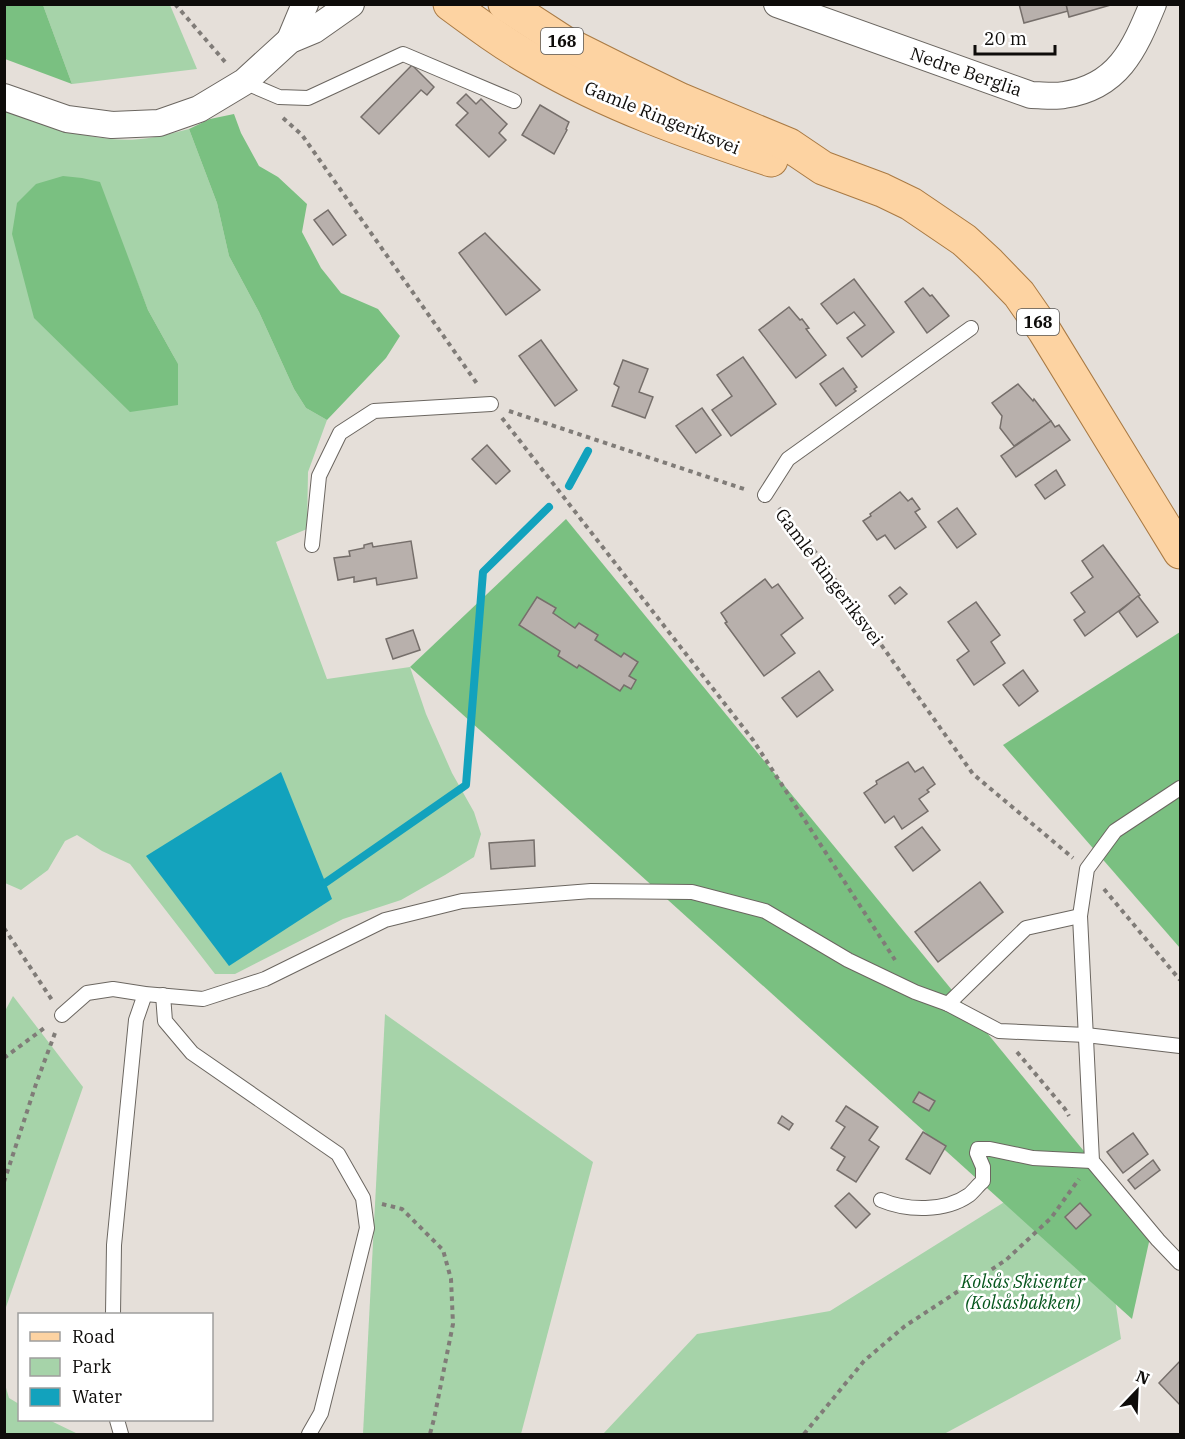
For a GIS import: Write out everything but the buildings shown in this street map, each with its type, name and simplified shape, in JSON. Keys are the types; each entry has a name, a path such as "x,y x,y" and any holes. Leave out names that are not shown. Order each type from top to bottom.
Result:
{"main road":[{"name":"Gamle Ringeriksvei","path":"450,4 533,61 621,106 686,132 785,164 823,168"},
{"name":"Gamle Ringeriksvei","path":"505,4 565,43 681,100 789,145 823,168 882,190 927,214 964,240 1011,286 1044,330 1180,552"}],"street":[{"path":"290,40 305,4"},
{"path":"4,97 67,119 112,125 159,123 199,110 244,82 290,40 314,30 351,4"},
{"name":"Nedre Berglia","path":"777,4 1031,95 1062,96 1090,89 1109,78 1132,51 1153,4"}],"lane":[{"path":"244,82 279,97 308,98 403,54 514,101"},
{"path":"765,495 788,459 971,328"},
{"path":"312,544 319,476 340,433 374,411 491,404"},
{"path":"1180,788 1115,831 1087,870 1080,916 1092,1161 1180,1263"},
{"path":"62,1015 87,993 113,989 203,999 265,979 385,920 462,901 591,891 692,892 765,911 848,960 915,992 948,1004 999,1031 1086,1035 1180,1046"},
{"path":"948,1004 1026,928 1080,916"},
{"path":"113,1313 114,1245 136,1020 145,994"},
{"path":"163,995 165,1021 192,1053 338,1154 363,1198 367,1228 321,1413 309,1434"},
{"path":"881,1200 893,1205 920,1208 940,1206 971,1194 982,1181 983,1167 976,1153 978,1149 990,1149 1033,1158 1092,1161"}],"path":[{"path":"175,4 244,82"},
{"path":"277,112 302,135 491,404 753,740 915,992"},
{"name":"Gamle Ringeriksvei","path":"491,404 723,483 765,495 783,512 816,553 973,774 1087,870 1180,980"},
{"path":"4,928 62,1015"},
{"path":"4,1058 62,1015"},
{"path":"4,1182 36,1084 62,1015"},
{"path":"999,1031 1065,1109 1070,1119"},
{"path":"804,1434 864,1361 905,1326 1006,1260 1051,1218 1092,1161"},
{"path":"363,1198 402,1209 443,1250 451,1279 453,1324 430,1434"}],"green space":[{"path":"4,5 43,5 72,84 5,59"},
{"path":"43,5 170,5 197,69 72,84"},
{"path":"4,110 75,133 112,139 149,138 189,129 217,203 229,256 259,312 294,389 306,408 327,420 308,472 307,529 276,542 327,679 410,667 426,714 452,773 474,812 481,834 474,857 445,875 401,900 343,919 235,974 215,974 130,864 102,851 77,835 65,841 48,870 21,890 5,883","holes":["64,176 127,256 148,310 178,364"]},
{"path":"234,114 241,133 259,166 278,177 307,204 302,232 321,268 341,293 378,309 400,336 386,358 327,420 306,408 294,389 259,312 229,256 217,203 189,129 210,119"},
{"path":"63,176 100,182 148,310 178,364 178,405 130,412 34,318 12,234 17,203 36,184"},
{"path":"566,519 1151,1233 1132,1319 410,667"},
{"path":"1180,632 1180,948 1003,745"},
{"path":"13,996 83,1087 5,1310 4,1013"},
{"path":"385,1014 593,1162 521,1434 363,1434"},
{"name":"Kolsås Skisenter (Kolsåsbakken)","path":"1019,1193 1105,1233 1121,1339 944,1434 603,1434 697,1334 830,1311"},
{"path":"4,1381 9,1398 18,1403 18,1421 51,1421 78,1434 5,1434"}],"water":[{"path":"281,772 332,899 229,966 146,856"}],"waterway":[{"path":"569,486 588,451"},
{"path":"325,883 466,785 483,572 549,507"}]}
